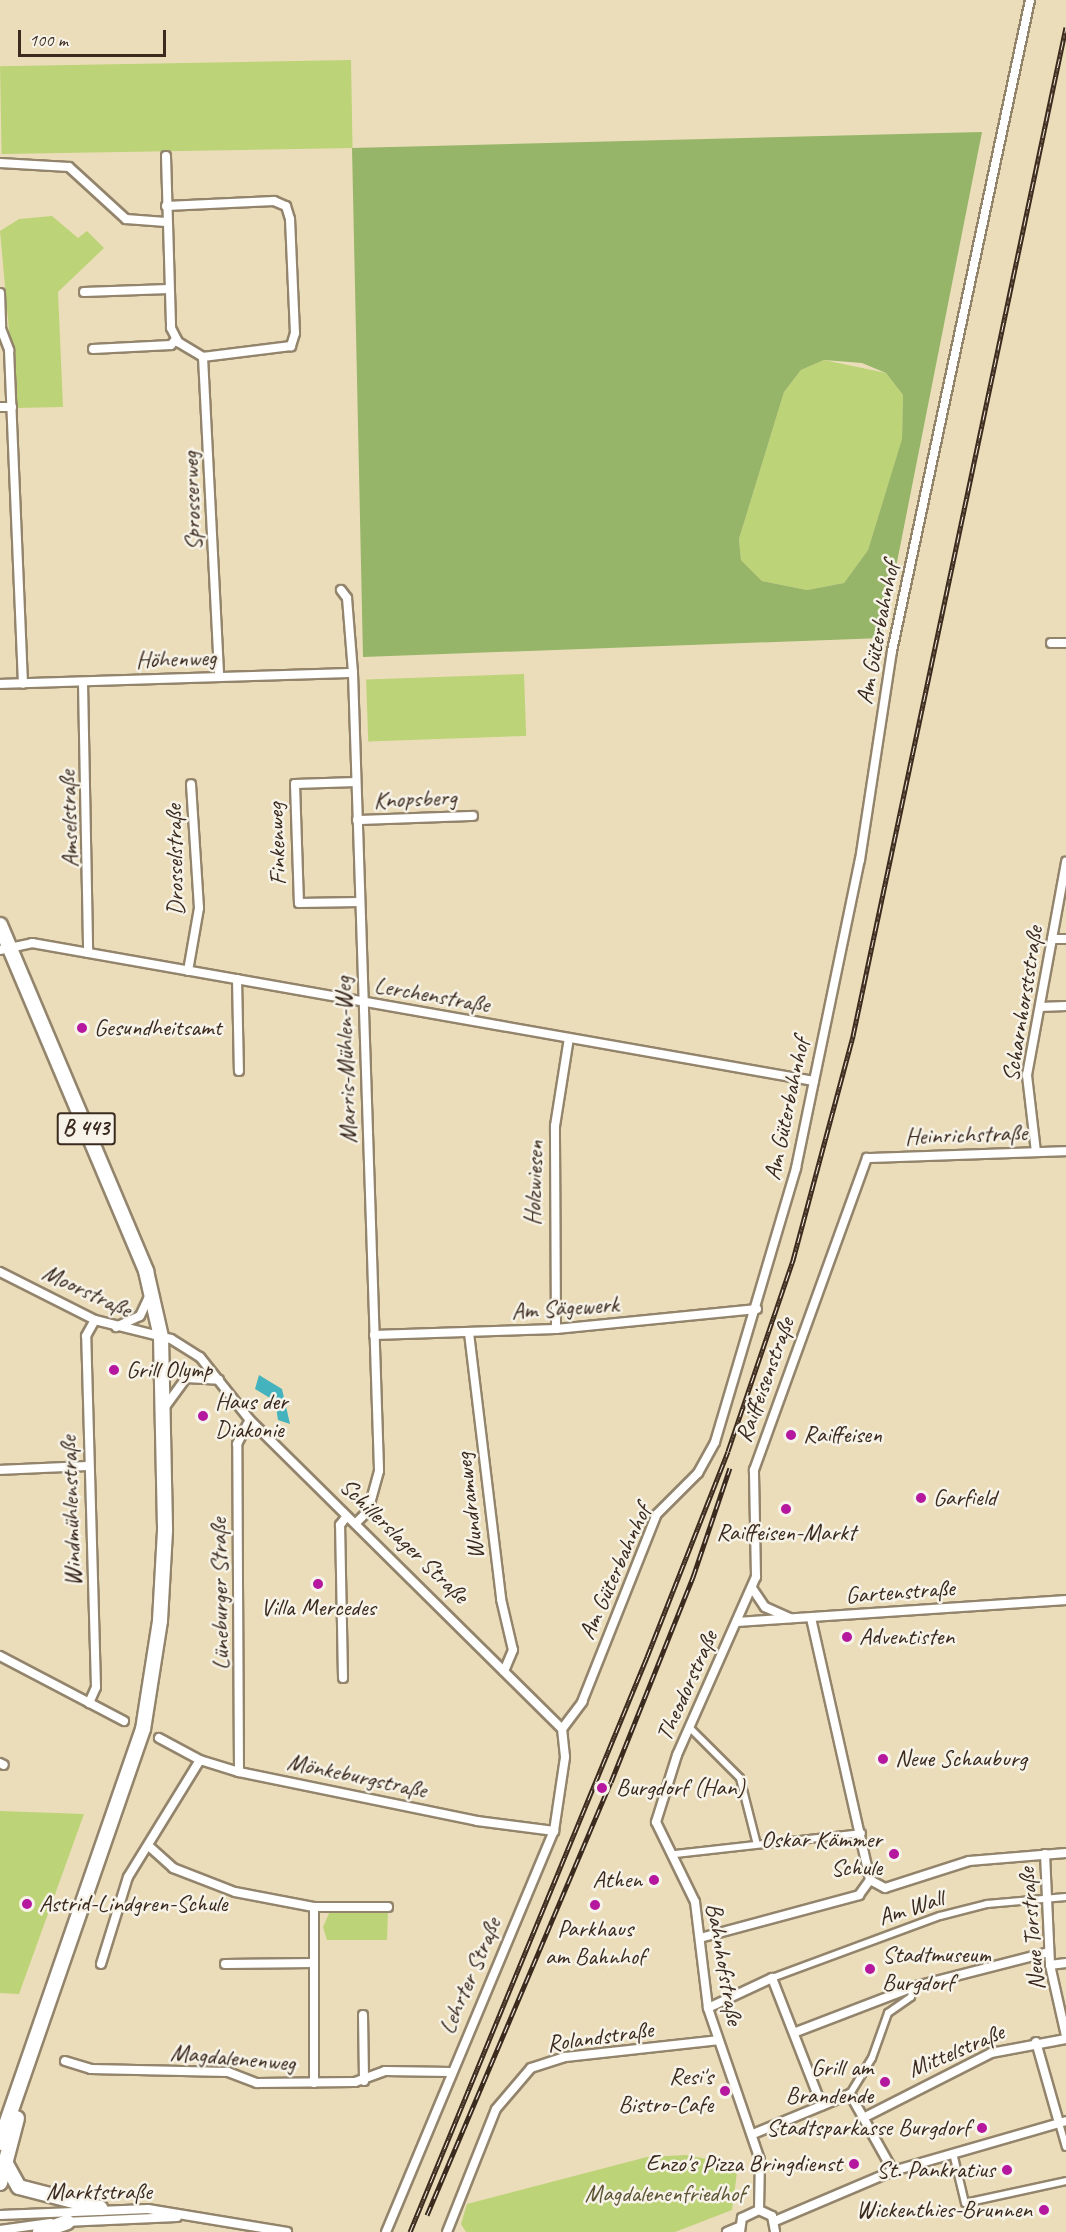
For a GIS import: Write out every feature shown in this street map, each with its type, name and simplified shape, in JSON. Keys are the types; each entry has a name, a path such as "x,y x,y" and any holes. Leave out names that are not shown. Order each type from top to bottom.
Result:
{"main road":[{"name":"B 443","path":"0,925 4,948 151,1292 161,1337 163,1412 163,1566 150,1699 26,2080 0,2143"},
{"name":"B 443","path":"0,2182 26,2080"},
{"path":"6,2164 19,2187 100,2208"},
{"path":"40,2232 67,2222"}],"street":[{"name":"Am Güterbahnhof","path":"562,1729 582,1702 657,1514 698,1473 715,1442 757,1309 814,1081 860,860 892,651 936,455 1030,0"},
{"path":"93,349 171,345 176,339 169,289 165,156"},
{"path":"0,163 69,167 126,219 166,222"},
{"path":"166,206 274,201 286,206 290,219 295,333 291,346 203,357 176,339"},
{"path":"84,292 169,289"},
{"path":"0,293 1,326 9,350 23,684"},
{"name":"Sprosserweg","path":"203,357 219,677"},
{"path":"0,407 12,407"},
{"name":"Marris-Mühlen-Weg","path":"341,591 347,598 353,673 379,1471 368,1511 355,1524"},
{"path":"1051,643 1066,643"},
{"name":"Höhenweg","path":"0,684 353,673"},
{"name":"Amselstraße","path":"83,683 88,953"},
{"name":"Finkenweg","path":"356,782 295,784 299,903 360,902"},
{"name":"Drosselstraße","path":"188,971 199,908 191,784"},
{"name":"Knopsberg","path":"357,820 473,816"},
{"name":"Scharnhorststraße","path":"1036,1152 1028,1075 1066,862"},
{"path":"1052,939 1066,939"},
{"name":"Lerchenstraße","path":"4,948 32,943 814,1081"},
{"path":"237,979 238,1071"},
{"path":"1040,1007 1066,1006"},
{"name":"Holzwiesen","path":"556,1329 555,1126 569,1038"},
{"name":"Heinrichstraße","path":"867,1158 1066,1152"},
{"name":"Raiffeisenstraße","path":"737,1622 752,1588 754,1470 867,1158"},
{"name":"Moorstraße","path":"0,1272 95,1320 161,1337"},
{"path":"116,1327 140,1316 151,1292"},
{"name":"Am Sägewerk","path":"374,1335 556,1329 757,1309"},
{"name":"Windmühlenstraße","path":"89,1702 96,1687 86,1336 95,1320"},
{"name":"Wundramweg","path":"469,1333 501,1599 513,1650 504,1671"},
{"name":"Schillerslager Straße","path":"161,1337 184,1345 219,1380 250,1420 562,1729"},
{"path":"163,1412 186,1377 219,1380"},
{"name":"Lüneburger Straße","path":"239,1772 237,1444 250,1420"},
{"path":"0,1470 89,1466"},
{"path":"343,1678 340,1525 347,1516"},
{"path":"752,1588 765,1607 790,1618"},
{"name":"Gartenstraße","path":"737,1622 1066,1600"},
{"path":"700,1938 859,1895 870,1881 863,1833 811,1618"},
{"name":"Theodorstraße","path":"660,1799 689,1727 737,1622"},
{"path":"0,1656 124,1721"},
{"path":"689,1727 740,1778 756,1841"},
{"name":"Lehrter Straße","path":"386,2232 451,2072 554,1831 565,1757 562,1729"},
{"name":"Mönkeburgstraße","path":"159,1738 200,1760 239,1772 554,1831"},
{"path":"101,1964 128,1877 151,1848 200,1760"},
{"name":"Bahnhofstraße","path":"660,1799 657,1827 675,1854 695,1902 708,2008 760,2160 759,2210"},
{"path":"675,1854 756,1841 863,1833"},
{"path":"151,1848 173,1868 201,1882 314,1907 388,1907"},
{"path":"870,1881 885,1888 969,1861 1066,1853"},
{"name":"Neue Torstraße","path":"1045,1854 1050,1965 1066,2037"},
{"name":"Am Wall","path":"772,1978 940,1916 1066,1897"},
{"path":"314,1907 314,2083"},
{"path":"796,2032 913,1987 1049,1952"},
{"path":"225,1964 313,1963"},
{"path":"1050,1965 1066,1964"},
{"path":"708,2008 772,1978 796,2032 822,2106"},
{"path":"753,2134 850,2094 872,2058 888,2013 911,1997 913,1987"},
{"path":"363,2015 364,2081"},
{"name":"Mittelstraße","path":"867,2116 945,2072 1036,2042 1066,2037"},
{"name":"Rolandstraße","path":"447,2232 496,2109 531,2068 565,2057 718,2040"},
{"path":"1036,2042 1062,2122 1066,2147"},
{"name":"Magdalenenweg","path":"65,2061 91,2069 228,2072 257,2083 364,2081 384,2071 451,2072"},
{"path":"850,2094 867,2116 893,2172"},
{"path":"774,2221 893,2172 1062,2122"},
{"path":"953,2153 965,2203 1066,2181"},
{"name":"Marktstraße","path":"0,2215 100,2208 198,2216 286,2232"},
{"path":"726,2232 740,2230 746,2214 759,2210 774,2221 776,2232"},
{"name":"Marktstraße","path":"0,2230 67,2222 198,2216"}],"green space":[{"path":"351,60 353,148 2,154 0,66"},
{"path":"982,132 882,638 363,657 352,148","holes":["824,360 862,363 886,373 903,395 902,439 868,550 844,583 807,590 762,581 741,560 739,539 784,392 801,370"]},
{"path":"52,216 78,238 87,231 104,248 58,292 63,407 16,408 0,231 19,219"},
{"path":"824,360 886,373 903,395 902,440 868,550 844,583 807,590 762,581 741,560 739,539 784,392 801,370"},
{"path":"524,674 526,736 368,741 366,680"},
{"name":"Astrid-Lindgren-Schule","path":"0,1811 84,1814 19,1994 0,1993"},
{"path":"330,1911 388,1911 387,1940 327,1940 323,1927"},
{"name":"Magdalenenfriedhof","path":"686,2155 738,2165 732,2210 675,2232 466,2232 461,2224 467,2204 647,2157"}],"water":[{"path":"259,1375 282,1389 290,1424 278,1420 275,1401 255,1389"}],"railway":[{"path":"410,2232 647,1657 728,1451 793,1260 853,1036 1066,27"},
{"path":"427,2215 611,1782 693,1577 730,1468"}],"place":[{"name":"Gesundheitsamt","path":"82,1028"},
{"name":"Grill Olymp","path":"114,1370"},
{"name":"Haus der Diakonie","path":"203,1416"},
{"name":"Raiffeisen","path":"791,1435"},
{"name":"Garfield","path":"921,1498"},
{"name":"Raiffeisen-Markt","path":"786,1509"},
{"name":"Villa Mercedes","path":"318,1584"},
{"name":"Adventisten","path":"847,1637"},
{"name":"Neue Schauburg","path":"883,1759"},
{"name":"Burgdorf (Han)","path":"602,1788"},
{"name":"Oskar Kämmer Schule","path":"894,1854"},
{"name":"Athen","path":"654,1880"},
{"name":"Astrid-Lindgren-Schule","path":"27,1904"},
{"name":"Parkhaus am Bahnhof","path":"595,1905"},
{"name":"Stadtmuseum Burgdorf","path":"870,1969"},
{"name":"Grill am Brandende","path":"885,2082"},
{"name":"Resi's Bistro-Cafe","path":"725,2091"},
{"name":"Stadtsparkasse Burgdorf","path":"982,2128"},
{"name":"Enzo's Pizza Bringdienst","path":"854,2164"},
{"name":"St. Pankratius","path":"1007,2170"},
{"name":"Wickenthies-Brunnen","path":"1044,2210"}]}
